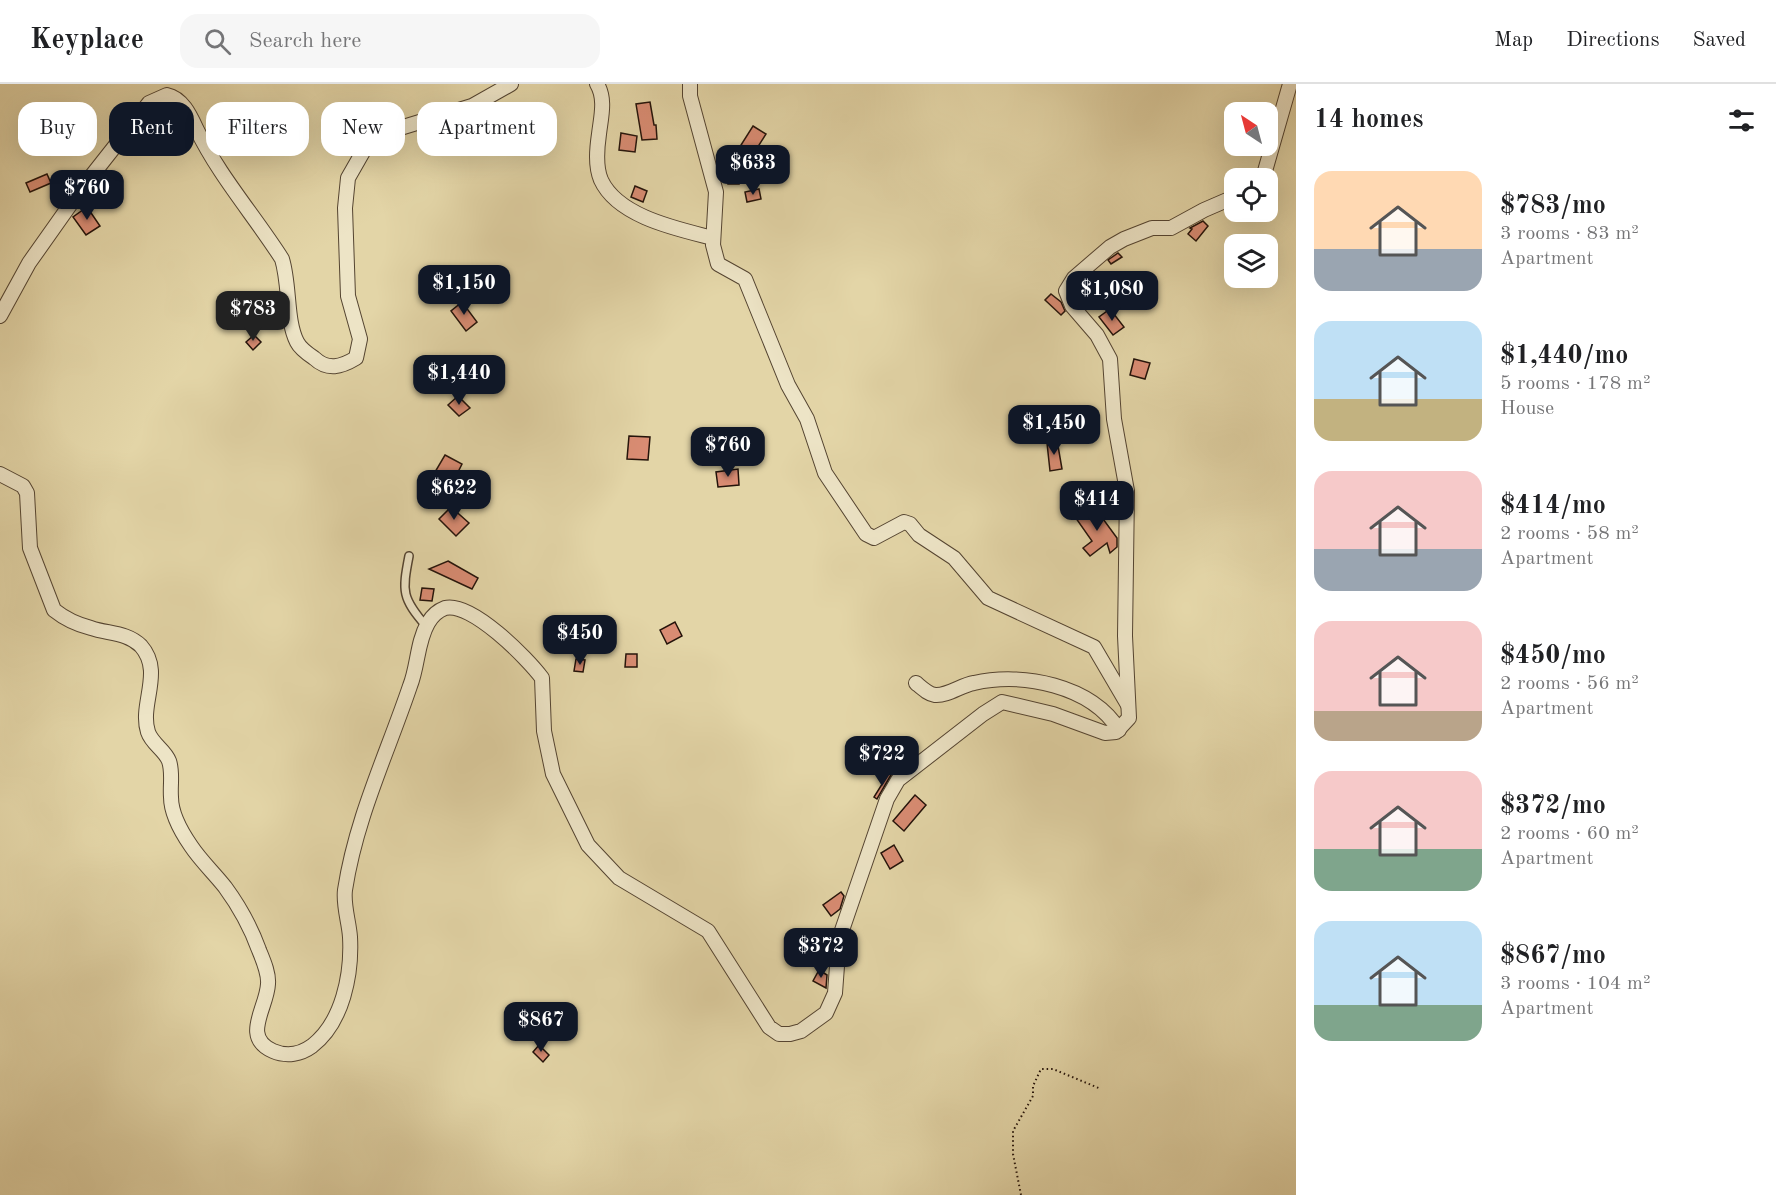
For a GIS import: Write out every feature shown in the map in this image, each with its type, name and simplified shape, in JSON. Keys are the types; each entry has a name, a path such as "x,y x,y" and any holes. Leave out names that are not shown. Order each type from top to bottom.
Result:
{"street":[{"path":"0,316 29,263 82,188 149,103 167,95 174,96 190,116 212,161 282,259 288,276 291,317 297,342 322,365 341,367 356,358 360,339 348,296 345,208 348,178 364,150 387,132 472,106 511,84"},
{"path":"597,84 603,103 596,154 601,179 610,192 628,207 661,225 714,238"},
{"path":"690,84 690,96 716,192 714,238 718,264 745,279 788,385 807,419 825,473 866,534 874,538 904,522 910,524 919,535 954,558 987,598 1094,647 1130,710"},
{"path":"1266,168 1290,84"},
{"path":"0,474 23,486 27,493 30,548 54,610 91,628 130,639 140,646 149,658 152,668 147,719 148,734 169,761 171,801 190,846 226,888 253,933 269,979 268,993 256,1027 258,1040 275,1052 290,1055 305,1051 319,1041 335,1020 345,992 350,939 345,894 356,834 412,682 426,626 441,609 454,606 474,613 535,669 544,685 544,731 553,774 588,845 619,878 708,931 759,1013 778,1034 801,1031 826,1013 835,993 839,939 887,799 903,775 1002,702 1053,714 1105,733 1119,730 1129,718 1125,636 1126,491 1114,419 1110,359 1097,335 1072,306 1066,291 1074,278 1117,243 1144,230 1171,228 1224,201"},
{"path":"916,683 929,693 937,695 977,682 1013,678 1036,682 1065,689 1098,707 1110,716 1119,730"}],"lane":[{"path":"409,556 403,589 406,601 426,626"}],"path":[{"path":"1021,1195 1013,1154 1013,1131 1033,1096 1033,1086 1041,1069 1053,1069 1101,1089"}],"building":[{"path":"650,102 657,139 642,140 636,104"},
{"path":"753,126 766,134 754,153 741,145"},
{"path":"621,133 637,136 635,152 619,150"},
{"path":"728,173 738,173 739,184 728,184"},
{"path":"47,174 51,183 30,192 26,183"},
{"path":"635,186 647,191 643,202 631,197"},
{"path":"759,189 761,199 747,202 745,192"},
{"path":"87,207 100,226 86,235 73,217"},
{"path":"1203,221 1208,226 1196,241 1188,234 1192,229 1190,228"},
{"path":"1118,253 1122,257 1111,264 1108,260"},
{"path":"464,269 474,278 462,291 452,282"},
{"path":"1051,294 1061,302 1065,311 1061,315 1045,300"},
{"path":"462,302 477,322 466,331 451,311"},
{"path":"1110,309 1124,327 1113,335 1099,317"},
{"path":"254,335 261,342 253,350 246,342"},
{"path":"1134,359 1150,363 1145,379 1130,375"},
{"path":"458,396 470,408 459,416 448,405"},
{"path":"629,436 650,437 648,460 627,459"},
{"path":"1057,440 1062,469 1050,471 1047,443"},
{"path":"445,455 462,464 452,484 435,472"},
{"path":"738,469 739,485 718,487 716,472"},
{"path":"451,507 469,523 456,536 439,519"},
{"path":"1081,509 1088,519 1098,512 1117,538 1117,547 1110,553 1107,543 1090,556 1083,548 1092,541 1073,514"},
{"path":"448,561 478,578 472,589 429,569"},
{"path":"422,588 434,589 432,601 420,600"},
{"path":"675,622 682,636 667,644 660,630"},
{"path":"626,654 637,654 637,667 625,667"},
{"path":"576,659 585,660 583,672 574,671"},
{"path":"889,773 891,775 877,799 874,797"},
{"path":"915,795 926,805 904,831 893,821"},
{"path":"894,845 903,861 890,869 881,853"},
{"path":"841,892 844,896 840,909 831,916 823,905"},
{"path":"819,970 827,975 826,988 813,981"},
{"path":"539,1045 549,1055 543,1062 533,1052"}]}
